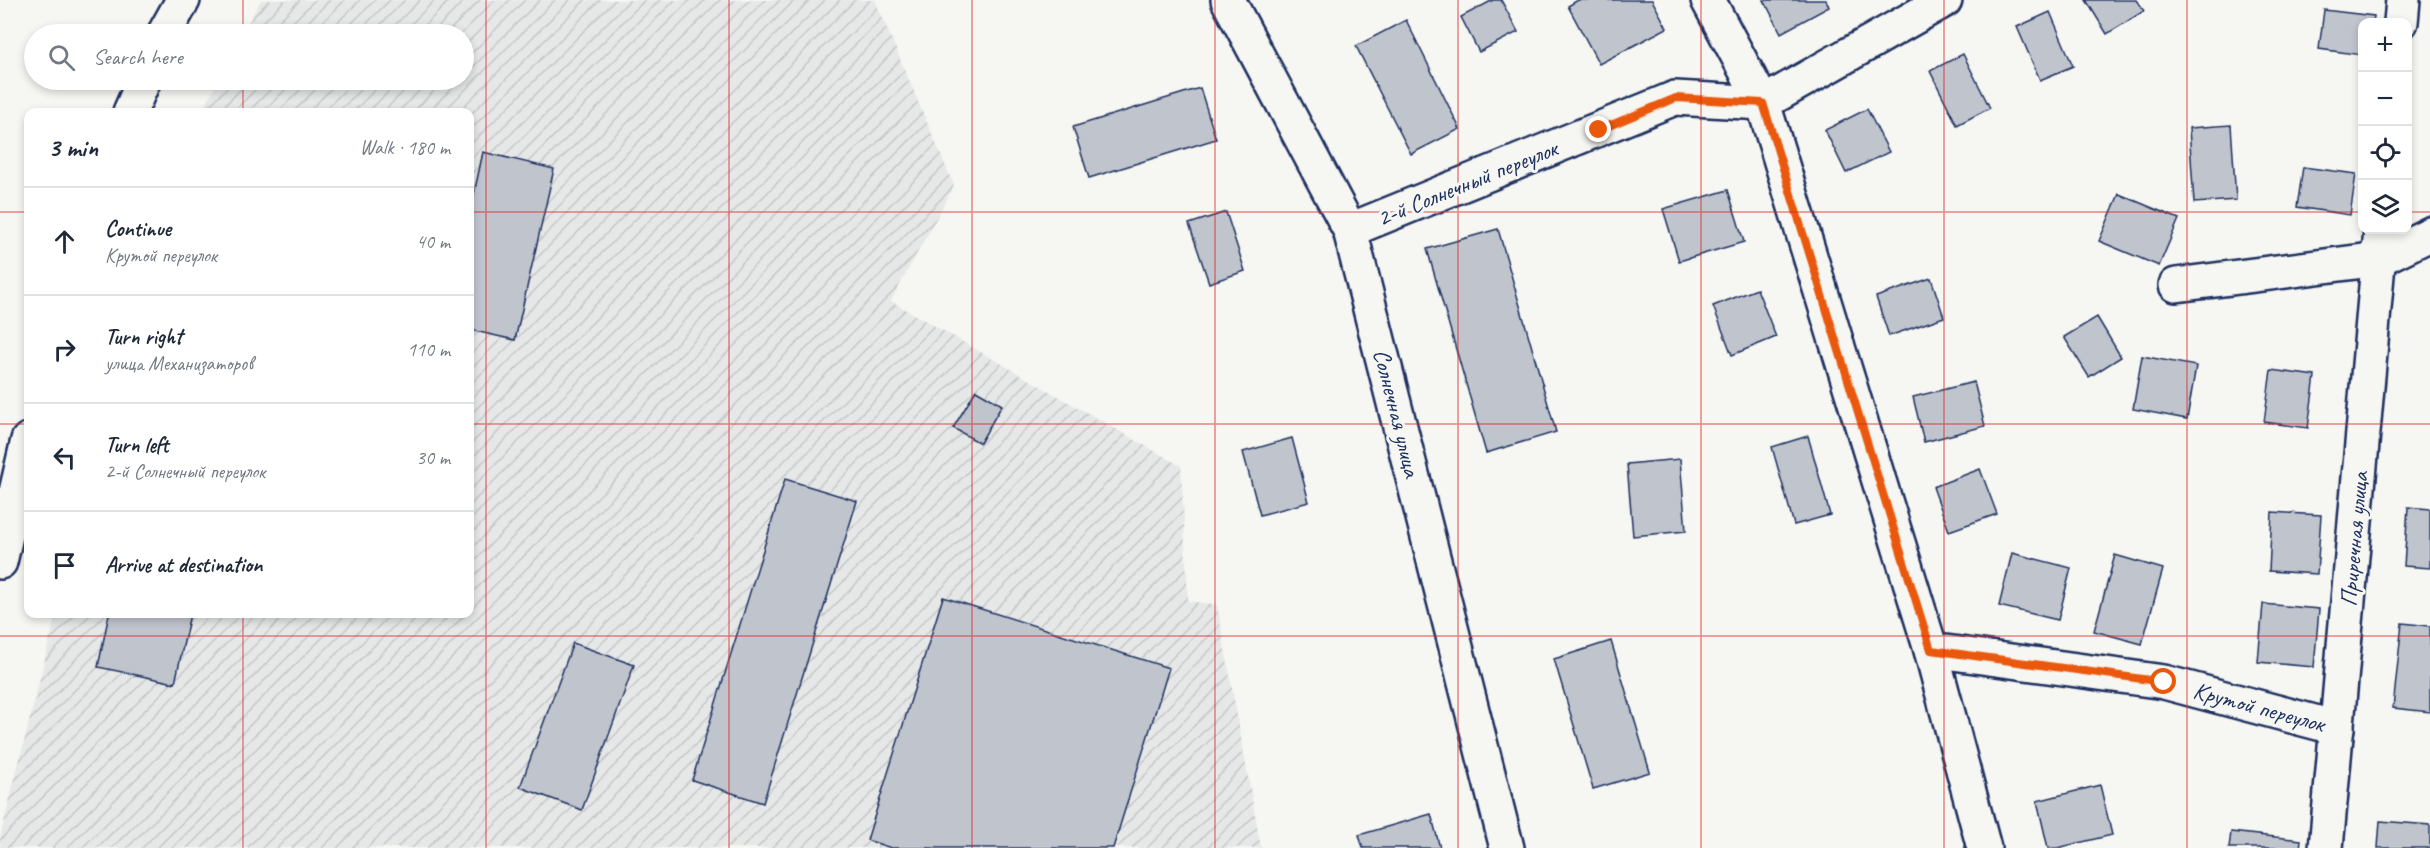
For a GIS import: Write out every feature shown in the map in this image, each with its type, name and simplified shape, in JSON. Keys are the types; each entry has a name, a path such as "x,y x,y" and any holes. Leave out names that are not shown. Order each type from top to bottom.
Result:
{"street":[{"path":"170,24 183,0"},
{"name":"Солнечная улица","path":"1228,0 1350,230 1507,848"},
{"path":"1708,0 1763,103 1931,650 1984,848"},
{"path":"1763,103 1945,0"},
{"path":"2401,18 2403,0"},
{"path":"132,108 140,90"},
{"name":"2-й Солнечный переулок","path":"1350,230 1676,98 1763,103"},
{"path":"2176,285 2430,234"},
{"name":"Приречная улица","path":"2326,848 2380,244"},
{"path":"0,562 24,457"},
{"name":"Крутой переулок","path":"1931,650 2164,682 2337,728"}],"shaded area":[{"path":"261,0 875,0 954,186 891,301 1181,466 1188,601 1217,605 1261,848 0,848 0,838 55,618 474,618 474,108 203,108 213,90 474,90 474,24 248,24"}],"building":[{"path":"1493,0 1501,0 1518,32 1479,52 1461,17"},
{"path":"1578,0 1652,0 1667,28 1599,64 1568,6"},
{"path":"1764,0 1826,0 1829,7 1781,33"},
{"path":"2086,0 2136,0 2144,11 2107,34"},
{"path":"2324,10 2374,16 2374,18 2358,18 2358,54 2319,49"},
{"path":"2050,12 2073,66 2040,80 2017,27"},
{"path":"1406,20 1460,129 1411,154 1356,46"},
{"path":"1963,54 1990,108 1957,125 1930,71"},
{"path":"1200,88 1216,139 1089,178 1073,127"},
{"path":"1867,109 1889,152 1846,173 1825,130"},
{"path":"2231,125 2236,200 2194,203 2189,128"},
{"path":"483,152 554,169 515,340 474,331 474,194"},
{"path":"2303,167 2356,174 2350,215 2297,207"},
{"path":"1728,190 1744,242 1679,261 1663,209"},
{"path":"2119,194 2179,219 2159,266 2099,241"},
{"path":"1226,212 1245,271 1209,283 1189,224"},
{"path":"1498,229 1556,432 1486,453 1427,249"},
{"path":"1931,278 1944,317 1889,336 1876,297"},
{"path":"1757,289 1776,337 1732,355 1713,306"},
{"path":"2097,317 2121,357 2089,377 2064,337"},
{"path":"2142,356 2196,366 2187,419 2133,409"},
{"path":"2271,370 2315,376 2308,428 2264,422"},
{"path":"1974,382 1985,426 1924,442 1913,397"},
{"path":"976,390 1002,405 980,443 953,428"},
{"path":"1808,436 1830,515 1794,525 1772,447"},
{"path":"1292,438 1309,502 1260,515 1243,452"},
{"path":"1680,459 1686,531 1633,536 1627,464"},
{"path":"1980,469 1997,514 1949,531 1933,487"},
{"path":"785,479 857,501 763,803 692,780"},
{"path":"2408,507 2430,509 2430,568 2404,566"},
{"path":"2272,512 2321,515 2317,574 2269,571"},
{"path":"2012,553 2071,568 2058,620 1999,606"},
{"path":"2115,555 2163,569 2142,644 2094,631"},
{"path":"943,597 1169,668 1113,848 891,848 867,840"},
{"path":"2263,604 2319,609 2314,667 2258,662"},
{"path":"108,618 189,618 175,683 98,667"},
{"path":"2402,623 2430,626 2430,712 2393,708"},
{"path":"1611,641 1650,772 1593,789 1554,659"},
{"path":"573,643 634,665 582,810 520,787"},
{"path":"2100,785 2112,835 2048,848 2037,801"},
{"path":"1431,814 1440,848 1363,848 1359,835"},
{"path":"2380,821 2430,825 2430,848 2378,848"},
{"path":"2231,832 2301,840 2300,848 2229,848"}],"route":[{"path":"1599,130 1676,98 1763,103 1931,650 2164,682"}]}
